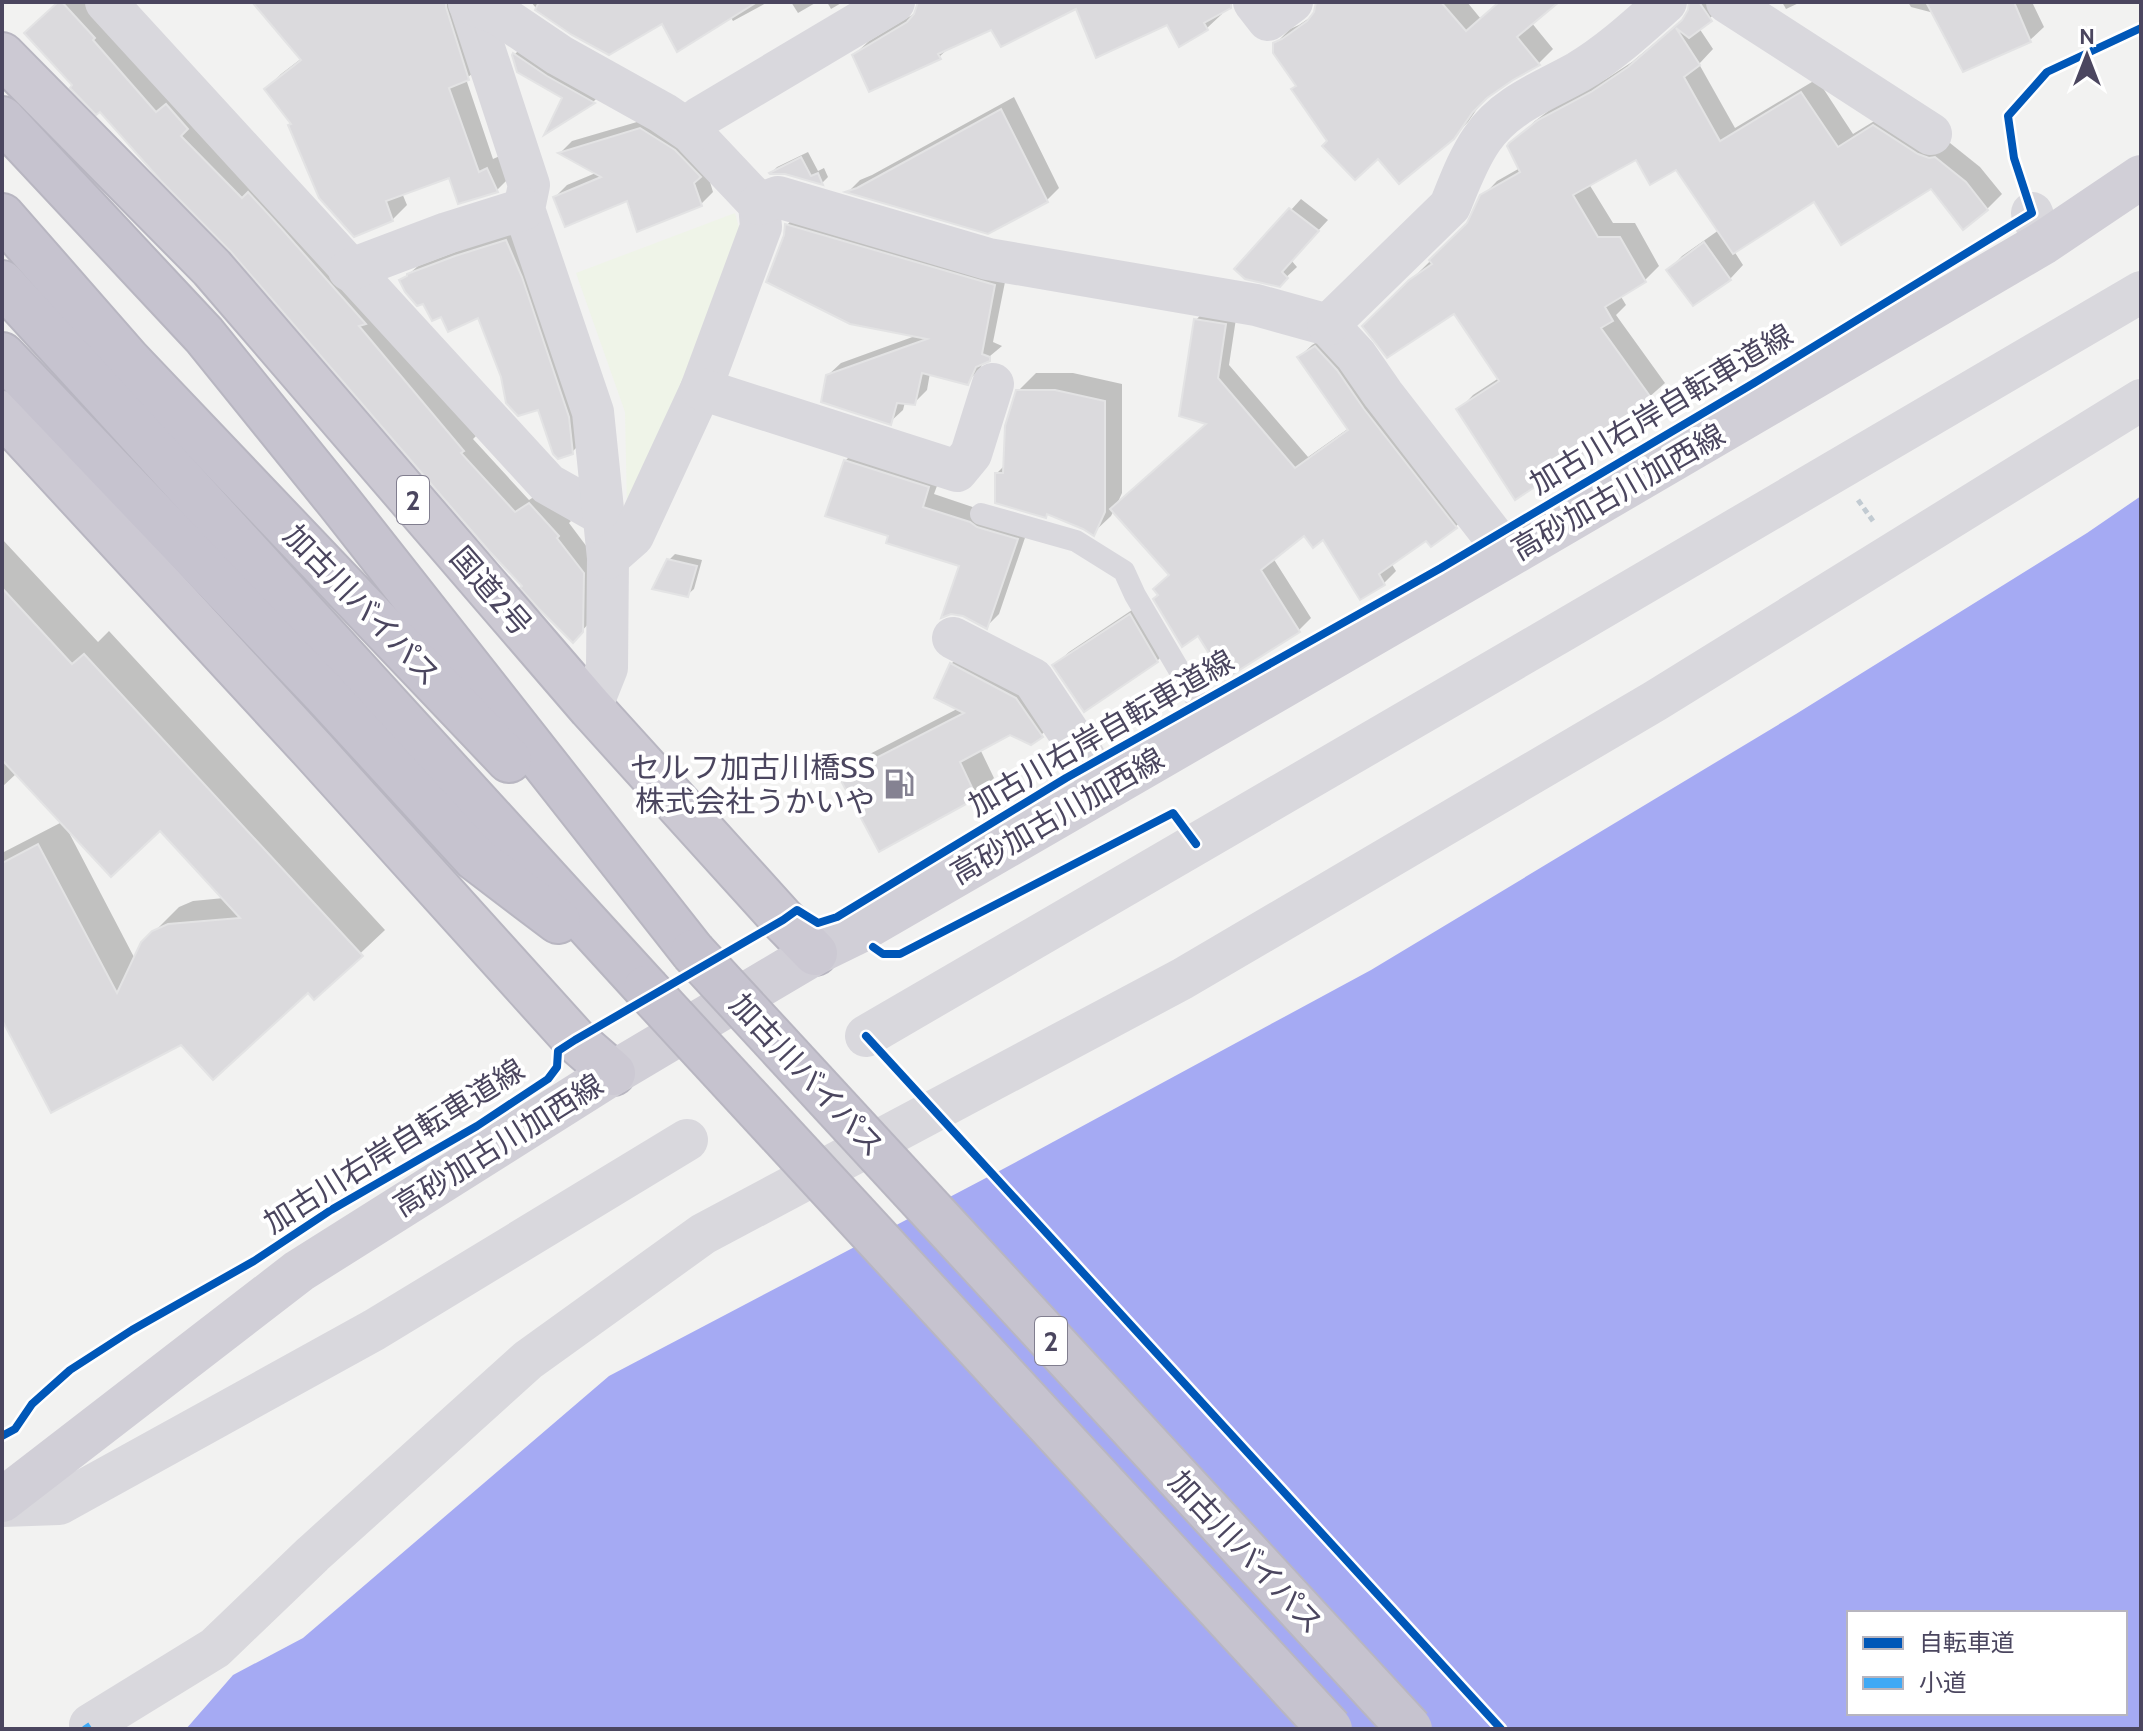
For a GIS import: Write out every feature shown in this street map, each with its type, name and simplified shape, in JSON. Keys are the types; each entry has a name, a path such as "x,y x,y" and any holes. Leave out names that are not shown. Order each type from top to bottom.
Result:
{"highway":[{"name":"国道2号","path":"2,55 212,268 591,708 815,953"},
{"path":"2,119 204,335 693,952"},
{"name":"加古川バイパス","path":"2,216 128,360 693,952 1410,1729"},
{"name":"加古川バイパス","path":"2,283 646,988 1330,1729"},
{"path":"2,355 324,693 475,858 646,988"},
{"path":"2,413 304,739 575,1040 613,1073"}],"main road":[{"name":"高砂加古川加西線","path":"2,1503 299,1271 613,1073 815,953 858,932 1506,557 2037,228 2141,177"}],"street":[{"path":"106,2 548,484 603,515"},
{"path":"469,2 500,15 559,55 691,132 759,204 761,227 701,389 633,536 608,558"},
{"path":"469,2 529,185 524,209 593,412 608,558 607,668 591,708"},
{"path":"691,132 699,118 894,2"},
{"path":"1254,2 1268,20 1292,2"},
{"path":"1328,325 1450,206 1482,137 1517,104 1580,70 1666,2"},
{"path":"1727,2 1931,134"},
{"path":"759,204 778,197 988,259 1256,305 1328,325 1356,355 1506,557"},
{"path":"349,270 447,233 524,209"},
{"path":"866,1036 2141,292"},
{"path":"701,389 957,471 971,454 993,384"},
{"path":"90,1725 215,1648 313,1554 528,1360 703,1234 1182,979 1655,701 2141,400"},
{"path":"953,638 1033,679 1103,790"},
{"path":"2,1503 59,1504 374,1330 687,1140"}],"lane":[{"path":"981,514 1076,541 1124,571 1212,726"}],"path":[{"path":"1836,471 1880,531"}],"sand":[{"path":"735,213 743,242 627,510 625,412 576,273"}],"water":[{"path":"2141,496 2141,1729 186,1729 233,1675 303,1638 609,1376 1003,1169 1371,970 1796,714 2087,533"}],"building":[{"path":"58,2 62,2 95,38 93,40 156,112 166,104 188,129 181,136 242,198 248,192 281,228 366,324 359,326 464,451 461,453 515,512 529,503 559,536 557,538 584,573 583,632 573,643 520,588 522,586 231,252 161,181 100,112 96,115 70,88 72,85 24,33"},
{"path":"252,2 446,2 469,80 449,88 479,172 487,168 498,192 458,204 449,178 386,201 393,221 354,237 319,198 288,125 291,124 264,89 301,60"},
{"path":"539,2 757,2 677,52 662,24 609,55 535,10"},
{"path":"918,2 1231,2 1231,8 1204,23 1208,30 1179,47 1167,25 1096,58 1076,9 1001,47 991,30 938,54 941,59 869,92 852,55 907,22"},
{"path":"1316,2 1441,2 1466,31 1499,2 1559,2 1517,37 1540,65 1487,98 1454,139 1399,184 1378,159 1355,180 1322,146 1327,141 1291,89 1296,86 1273,53 1273,43 1307,21 1314,12"},
{"path":"1689,2 1699,2 1712,21 1689,38 1676,28 1700,65 1684,77 1720,141 1801,92 1838,147 1873,125 1918,154 1935,157 1966,182 1988,210 1963,230 1931,189 1841,245 1814,202 1733,254 1676,170 1650,185 1636,160 1573,195 1598,237 1620,237 1646,282 1605,307 1613,321 1601,328 1652,399 1624,420 1631,430 1587,458 1585,454 1515,500 1456,409 1499,381 1454,314 1387,358 1362,326 1409,280 1432,264 1429,260 1467,223 1480,195 1520,172 1507,146 1509,143 1538,120 1591,92 1628,67 1682,20"},
{"path":"1926,2 2014,2 2031,42 1963,72"},
{"path":"513,53 595,103 544,135 562,98 517,72"},
{"path":"1001,109 1048,202 988,234 845,192 857,188"},
{"path":"640,128 675,150 701,177 694,183 702,206 637,232 627,201 565,227 553,197 601,177 558,153"},
{"path":"801,157 811,176 818,173 823,185 785,174 769,173"},
{"path":"1289,208 1319,231 1282,272 1288,278 1280,287 1245,279 1234,269"},
{"path":"785,224 995,285 982,354 990,357 990,361 976,367 968,385 922,373 915,405 897,403 891,425 821,402 826,375 927,339 850,324 766,282 784,235"},
{"path":"506,240 522,277 569,417 573,454 558,459 553,454 538,410 518,416 506,403 501,377 478,318 448,332 441,317 432,321 423,304 417,306 399,280 455,256"},
{"path":"1704,242 1731,280 1693,306 1666,270"},
{"path":"1194,319 1226,324 1218,378 1295,468 1348,430 1297,357 1315,346 1337,370 1457,528 1431,547 1426,541 1379,574 1385,585 1360,600 1323,540 1313,548 1304,536 1261,570 1300,632 1225,679 1198,636 1182,647 1153,599 1158,595 1153,589 1169,575 1110,509 1206,424 1179,416"},
{"path":"1016,390 1055,390 1105,401 1105,512 1094,536 1047,514 1046,518 995,503 995,473 1003,473 1005,426"},
{"path":"844,460 929,487 923,507 1018,539 987,629 963,616 951,614 941,618 959,566 886,543 888,536 825,516"},
{"path":"667,559 697,566 688,597 652,589"},
{"path":"2,588 72,664 84,654 363,956 314,1000 308,993 213,1080 181,1045 51,1113 2,1020 2,863 38,844 117,993 141,942 152,931 168,924 240,918 160,831 111,877 2,760"},
{"path":"1130,614 1158,662 1084,712 1052,665"},
{"path":"950,663 1016,698 1043,737 1031,745 1010,735 960,762 977,798 879,852 839,777 964,713 934,698"}],"marked path":[{"path":"84,1729 90,1725"}],"cycle path":[{"name":"加古川右岸自転車道線","path":"2,1436 15,1429 32,1404 70,1370 132,1330 254,1261 331,1210 477,1126 548,1079 557,1067 558,1051 575,1040 797,910 818,923 837,917 1066,778 1441,568 1754,383 2032,213 2014,158 2008,116 2047,72 2141,28"},
{"path":"873,947 883,954 900,954 1173,813 1196,844"},
{"path":"866,1036 1501,1729"}],"place":[{"name":"セルフ加古川橋SS 株式会社うかいや","path":"899,784"}]}
